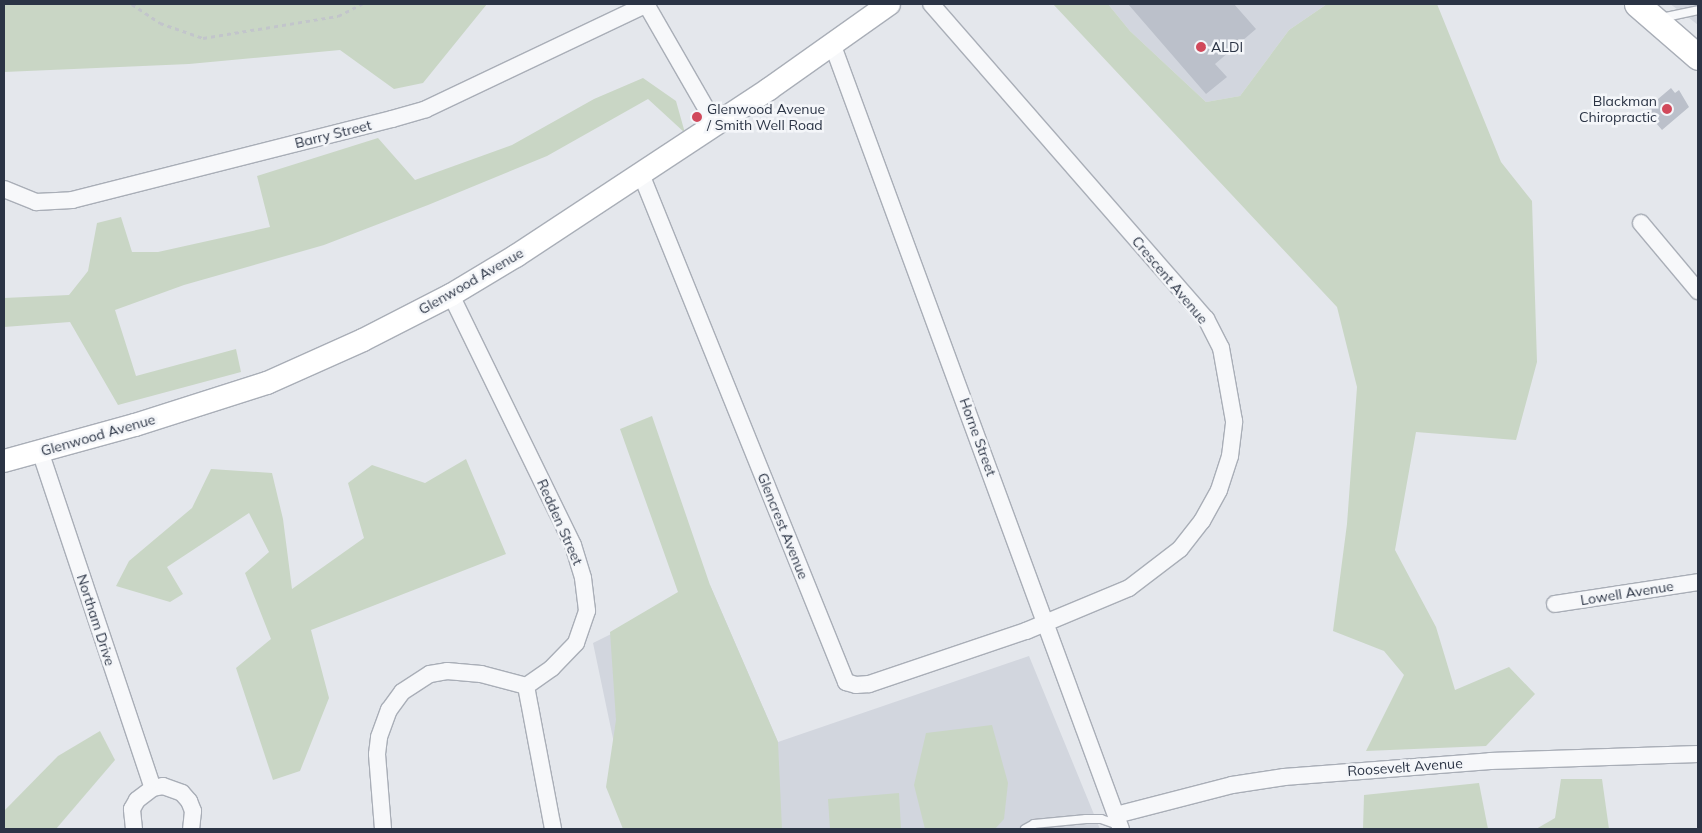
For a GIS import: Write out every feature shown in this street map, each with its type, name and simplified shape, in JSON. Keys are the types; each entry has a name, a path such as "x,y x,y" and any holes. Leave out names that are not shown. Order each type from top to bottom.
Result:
{"main road":[{"path":"1646,12 1696,51"}],"street":[{"path":"646,4 715,124"},
{"name":"Barry Street","path":"4,189 36,202 72,200 401,117 426,109 646,4"},
{"name":"Glenwood Avenue","path":"4,461 135,425 268,383 363,340 451,295 641,174 833,46 889,4"},
{"name":"Crescent Avenue","path":"931,4 1206,319 1221,348 1230,385 1234,420 1230,456 1219,490 1202,521 1180,549 1128,588 1047,623"},
{"name":"Horne Street","path":"833,46 1047,623 1119,823"},
{"name":"Glencrest Avenue","path":"641,174 846,682 856,686 869,684 1047,623"},
{"path":"1641,223 1698,291"},
{"name":"Redden Street","path":"451,295 573,545 583,578 587,611 576,643 552,668 526,686"},
{"name":"Northam Drive","path":"40,451 153,788"},
{"name":"Lowell Avenue","path":"1555,604 1698,582"},
{"path":"383,829 377,754 379,737 388,710 402,692 430,674 447,671 481,674 526,686 553,829"},
{"name":"Roosevelt Avenue","path":"1119,823 1232,785 1284,777 1490,761 1698,754"},
{"path":"134,829 132,814 137,800 153,788 163,786 182,793 193,811 191,829"}],"lane":[{"path":"1646,12 1698,10"},
{"path":"1025,829 1034,824 1086,819 1101,819 1119,823"}],"path":[{"path":"132,4 160,23 202,38 234,36 338,16 362,4"}],"shaded area":[{"path":"1108,4 1327,4 1289,30 1240,96 1206,102 1130,31"},
{"path":"1670,4 1698,4 1698,25 1684,14"},
{"path":"710,585 778,742 1029,656 1100,829 632,829 593,643"}],"green space":[{"path":"4,4 487,4 423,83 394,89 340,50 189,64 4,72"},
{"path":"1053,4 1108,4 1130,31 1206,102 1240,96 1289,30 1327,4 1437,4 1501,162 1532,201 1537,362 1516,440 1416,432 1395,550 1436,627 1455,690 1509,667 1535,694 1486,746 1366,751 1404,675 1384,651 1333,631 1347,524 1357,387 1337,307"},
{"path":"643,78 676,101 685,133 648,99 547,156 428,205 324,245 184,285 115,310 136,376 236,349 241,372 118,405 70,322 4,327 4,298 69,295 88,271 97,223 121,217 132,252 158,252 270,227 257,176 378,138 415,180 512,145 594,99"},
{"path":"652,416 710,585 778,742 782,829 623,829 606,787 616,720 610,632 678,592 620,429"},
{"path":"466,459 506,554 311,630 329,698 300,771 273,780 236,668 271,639 245,573 269,552 249,513 167,567 183,594 170,602 116,586 129,561 192,508 211,469 272,473 283,519 292,589 364,538 348,483 372,465 425,483"},
{"path":"992,725 1008,783 1004,819 995,829 925,829 914,785 926,733"},
{"path":"100,731 115,760 56,829 4,829 4,811 58,756"},
{"path":"1561,779 1602,779 1609,829 1536,829 1555,818"},
{"path":"1479,783 1488,829 1363,829 1364,795"},
{"path":"899,793 901,829 830,829 828,799"}],"building":[{"name":"ALDI","path":"1128,4 1234,4 1256,29 1215,64 1227,77 1206,94"},
{"name":"Blackman Chiropractic","path":"1671,88 1675,93 1679,90 1689,107 1662,130 1645,110"}],"place":[{"name":"ALDI","path":"1201,47"},
{"name":"Blackman Chiropractic","path":"1667,109"},
{"name":"Glenwood Avenue / Smith Well Road","path":"697,117"}]}
